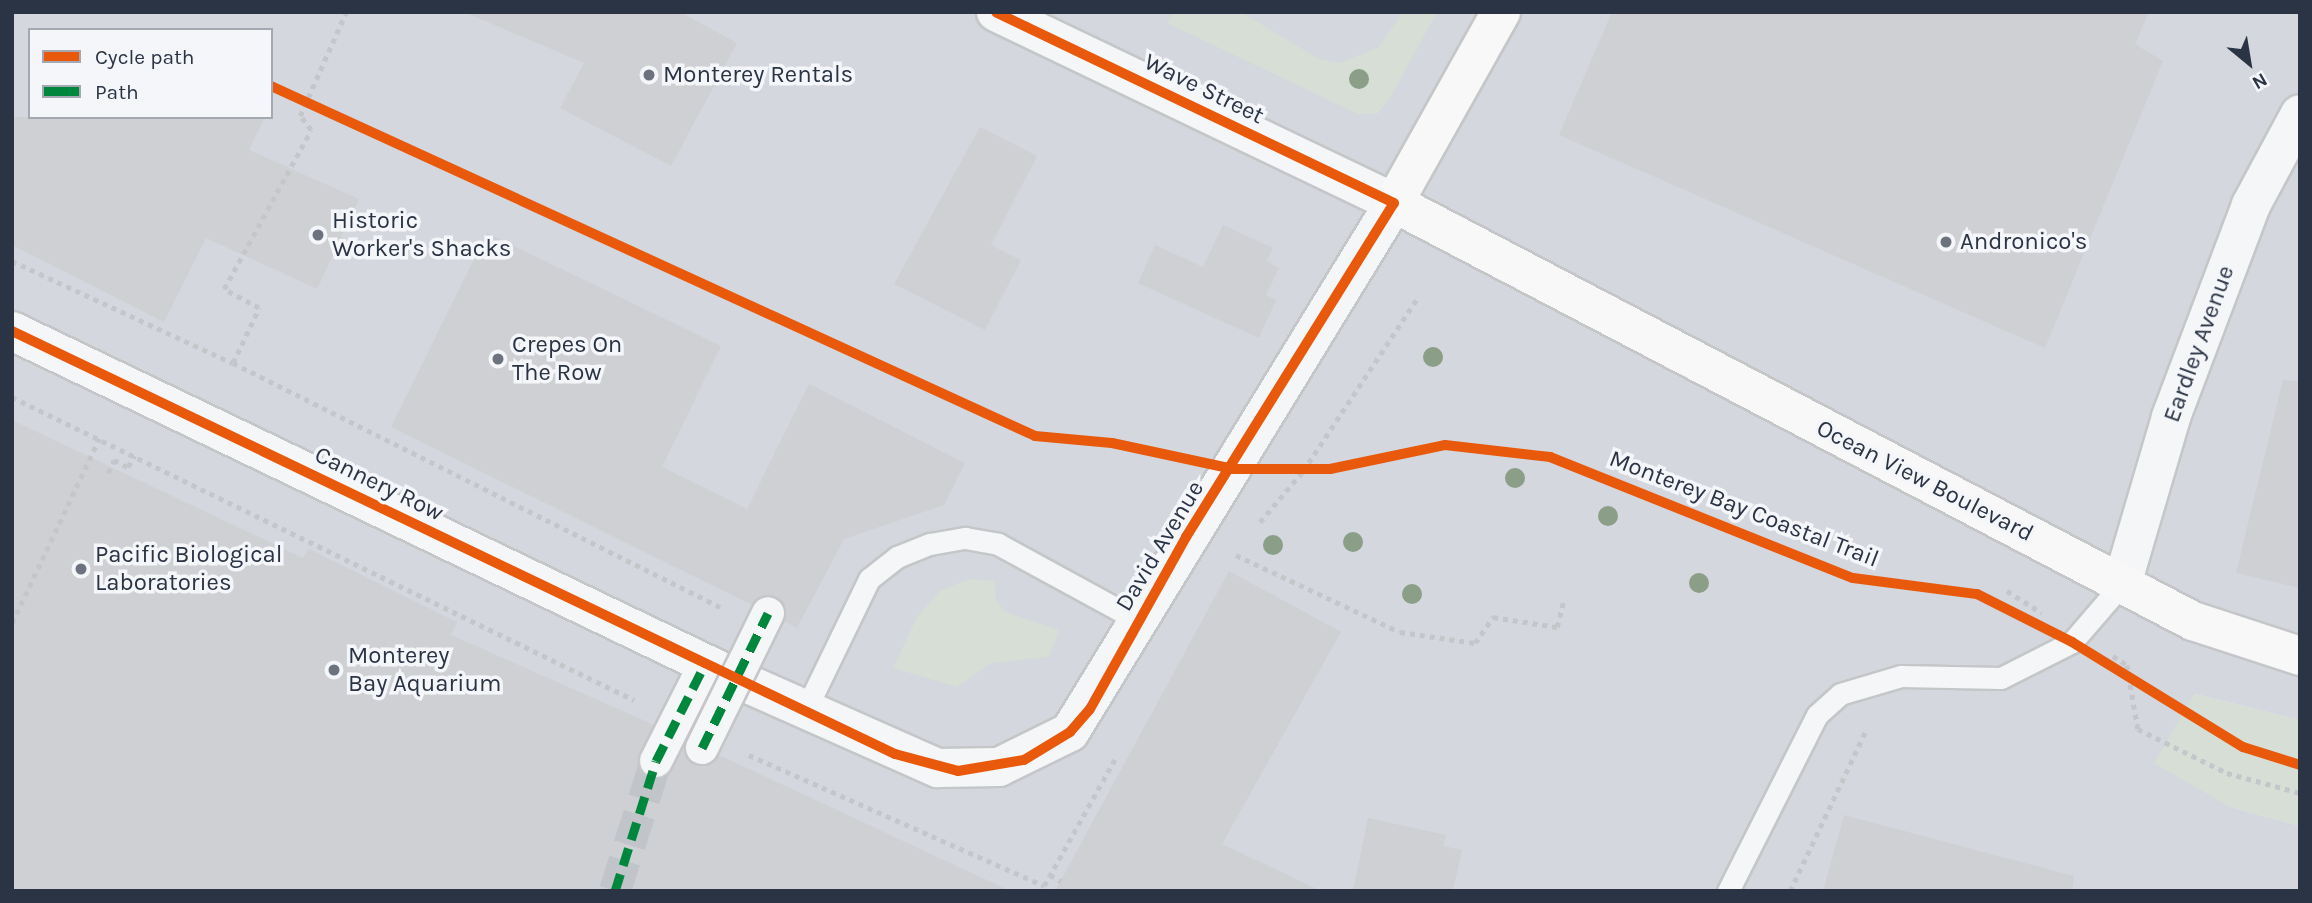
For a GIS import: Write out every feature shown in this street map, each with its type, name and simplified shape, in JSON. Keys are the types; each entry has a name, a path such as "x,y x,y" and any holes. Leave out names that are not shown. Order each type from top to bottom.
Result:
{"main road":[{"name":"David Avenue","path":"1395,203 1501,12"},
{"name":"Wave Street","path":"1395,203 1556,293"},
{"name":"Ocean View Boulevard","path":"1556,293 2193,621 2300,656"}],"street":[{"name":"Wave Street","path":"996,12 1395,203"},
{"name":"Eardley Avenue","path":"2122,584 2171,417 2251,205 2300,114"},
{"name":"David Avenue","path":"876,744 958,771 1024,760 1070,732 1090,709 1139,621 1395,203"},
{"name":"Cannery Row","path":"12,331 876,744"},
{"path":"702,748 768,613"},
{"path":"656,761 677,721 726,674"}],"lane":[{"path":"805,711 869,579 897,556 930,544 965,538 998,544 1139,621"},
{"path":"1728,891 1817,715 1840,694 1891,678 2001,678 2075,638 2122,584"}],"path":[{"path":"233,363 259,307 224,289 311,130 300,116 346,12"},
{"path":"294,98 318,110"},
{"path":"12,261 233,363 728,610"},
{"path":"1303,471 1417,299"},
{"path":"12,397 677,721"},
{"path":"12,623 99,439"},
{"path":"108,473 114,460 128,467 134,456"},
{"path":"1303,471 1317,470"},
{"path":"1229,551 1400,632 1475,643 1493,617 1557,627 1564,599"},
{"path":"2007,591 2146,687"},
{"path":"2007,608 2075,638"},
{"path":"2124,674 2138,729 2227,773 2300,793"},
{"path":"1790,891 1891,678"},
{"path":"1050,875 1060,881"}],"shaded area":[{"path":"12,12 2300,12 2300,720 2195,694 2230,807 2300,826 2300,891 12,891"},
{"path":"1173,12 1241,12 1319,59 1339,63 1378,48 1403,12 1437,12 1389,100 1377,114 1358,114 1167,23"},
{"path":"970,579 995,581 996,601 1006,612 1059,630 1049,657 991,663 957,687 893,668 917,617 941,590"},
{"path":"2194,694 2300,720 2300,826 2230,807 2154,763"}],"building":[{"name":"Monterey Rentals","path":"464,12 680,12 737,43 671,166 560,108 584,63"},
{"name":"Andronico's","path":"1612,12 2149,12 2135,44 2163,61 2045,348 1559,135"},
{"path":"12,117 264,119 249,150 359,199 317,289 206,238 164,322 12,245"},
{"path":"980,127 1037,156 991,245 1021,260 985,330 894,284"},
{"path":"1223,225 1273,248 1266,261 1279,268 1266,295 1276,300 1259,338 1138,283 1155,245 1203,267"},
{"path":"487,233 721,346 662,467 747,509 809,384 965,463 944,505 844,539 797,628 784,621 777,597 766,595 752,605 391,427"},
{"path":"2283,380 2300,382 2300,588 2236,573"},
{"name":"Monterey Bay Aquarium","path":"12,420 303,558 309,549 457,622 451,635 654,725 638,761 648,778 667,776 684,746 695,765 712,764 719,755 1010,891 12,891"},
{"path":"1229,571 1341,632 1222,844 1321,891 1055,891"},
{"path":"1844,815 2074,876 2072,891 1823,891"},
{"path":"1368,818 1446,835 1443,846 1462,850 1453,891 1353,891"}],"tunnel":[{"path":"615,891 656,761"}],"marked path":[{"path":"702,748 768,613"},
{"path":"615,891 656,761 705,664"}],"cycle path":[{"path":"12,331 895,754 958,771 1024,760 1070,732 1090,709 1186,537 1394,203 996,12"},
{"name":"Monterey Bay Coastal Trail","path":"273,87 1035,436 1112,443 1233,469 1330,469 1445,445 1550,457 1853,578 1977,594 2072,642 2243,747 2300,765"}],"place":[{"name":"Monterey Rentals","path":"649,75"},
{"name":"Historic Worker's Shacks","path":"318,235"},
{"name":"Andronico's","path":"1946,242"},
{"name":"Crepes On The Row","path":"498,359"},
{"name":"Pacific Biological Laboratories","path":"81,569"},
{"name":"Monterey Bay Aquarium","path":"334,670"}]}
